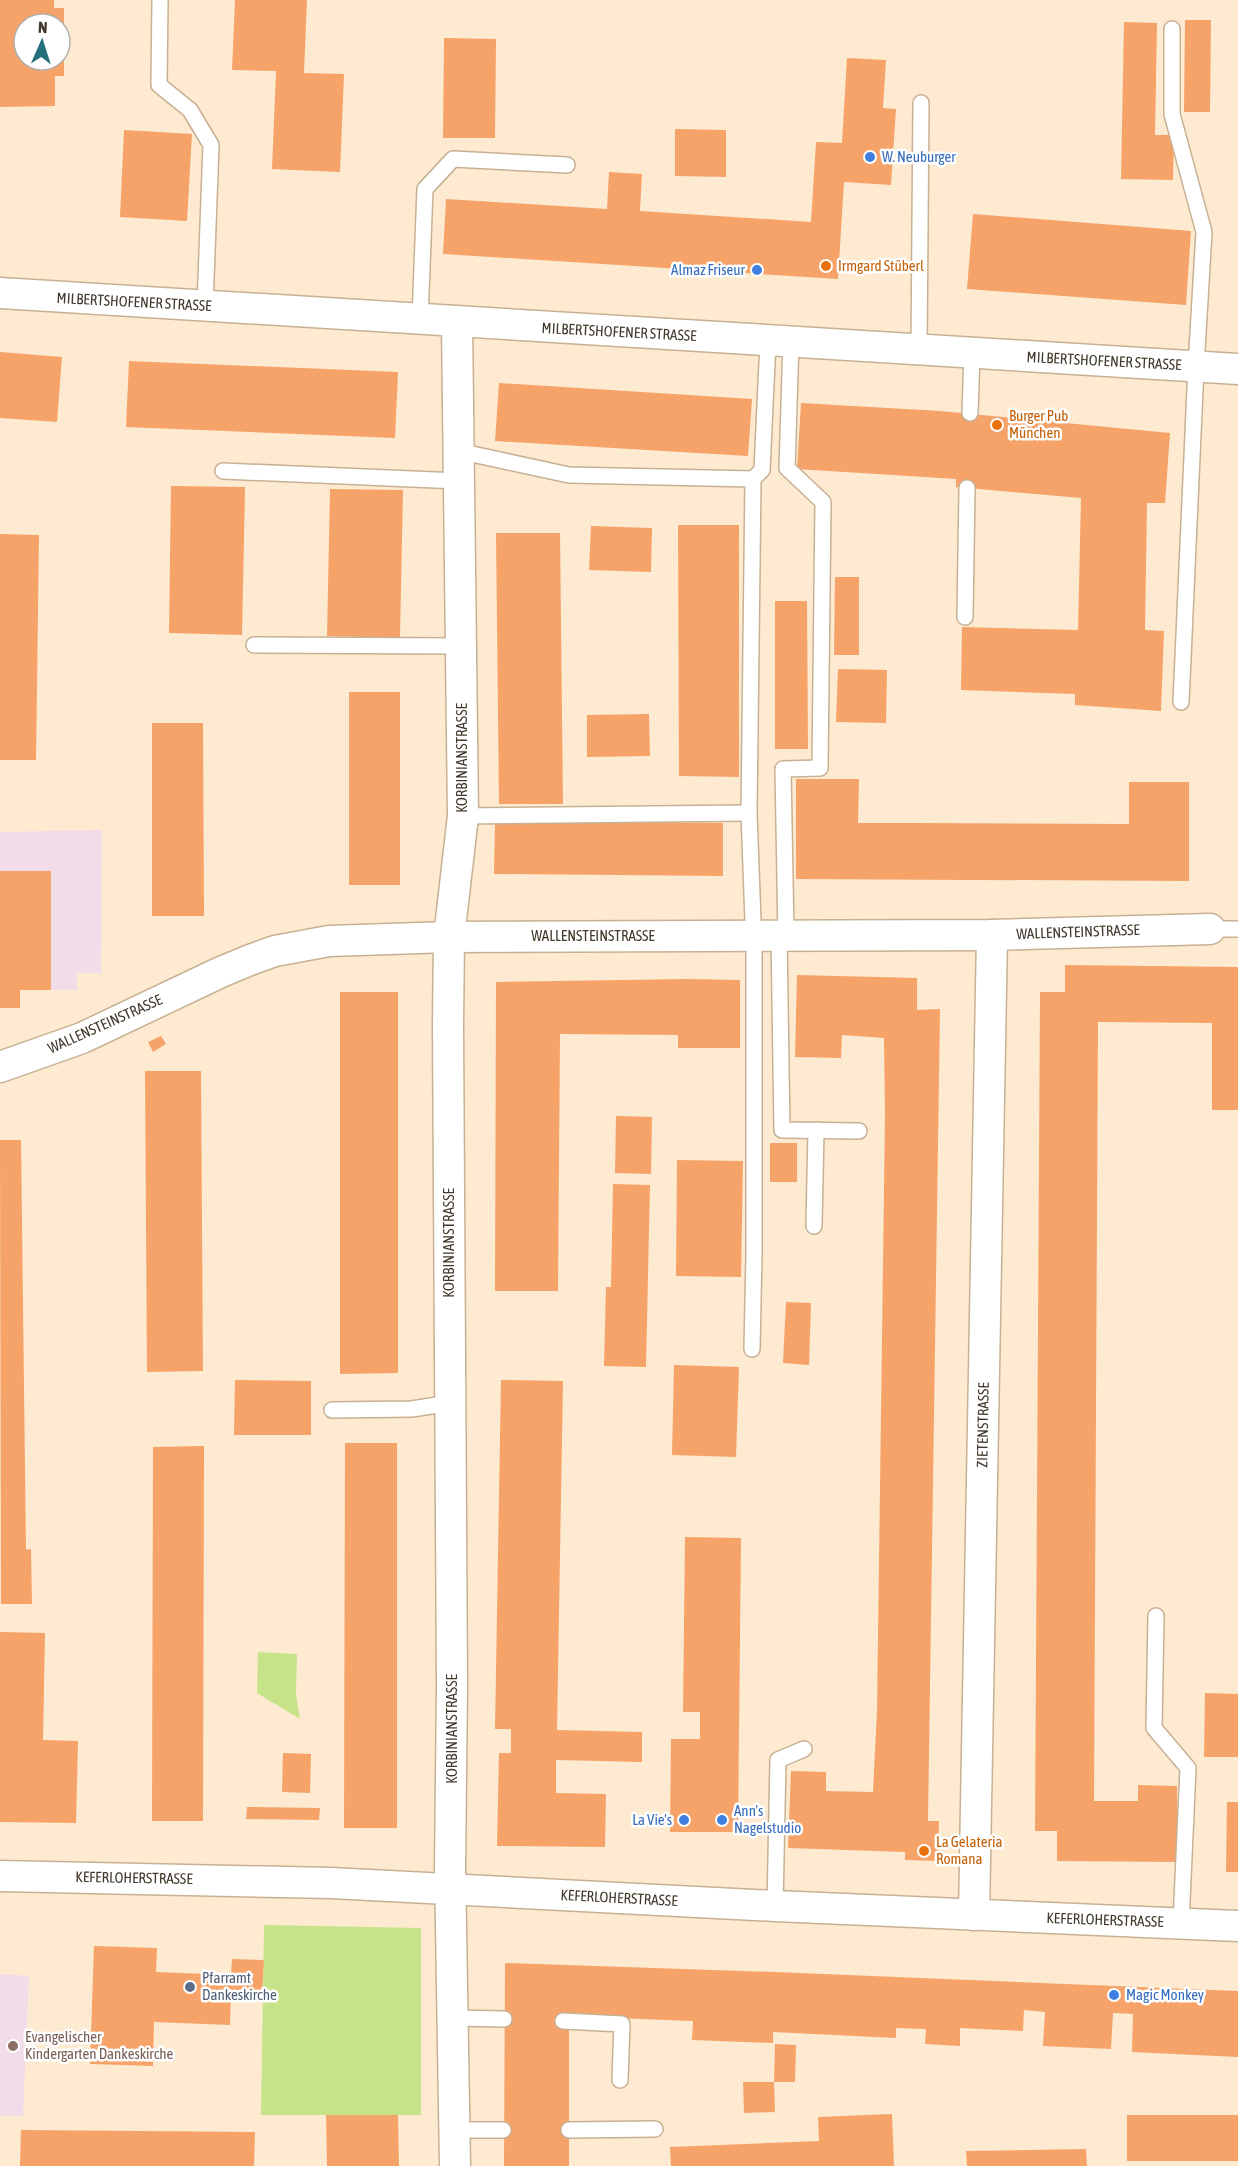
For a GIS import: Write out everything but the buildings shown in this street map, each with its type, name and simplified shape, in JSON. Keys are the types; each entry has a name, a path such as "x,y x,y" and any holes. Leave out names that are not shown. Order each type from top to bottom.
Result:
{"street":[{"name":"MILBERTSHOFENER STRASSE","path":"0,293 1238,369"},
{"name":"KORBINIANSTRASSE","path":"455,2166 451,1890 449,937 463,816 457,322"},
{"name":"WALLENSTEINSTRASSE","path":"0,1067 82,1038 221,972 275,951 329,941 449,937 992,935 1224,929"},
{"name":"ZIETENSTRASSE","path":"974,1915 992,935"},
{"name":"KEFERLOHERSTRASSE","path":"0,1876 241,1880 1238,1926"}],"lane":[{"path":"160,0 159,85 190,110 212,145 204,306"},
{"path":"1172,29 1172,114 1204,232 1181,702"},
{"path":"919,350 921,103"},
{"path":"420,319 425,189 453,159 567,165"},
{"path":"780,342 762,470 753,479 749,813 773,936 782,1130 859,1131"},
{"path":"752,1349 754,1254 783,769 820,768 823,502 788,468 780,342"},
{"path":"970,413 972,353"},
{"path":"458,452 569,474 753,479"},
{"path":"223,471 459,481"},
{"path":"965,617 967,488"},
{"path":"254,645 461,646"},
{"path":"463,816 749,813"},
{"path":"814,1226 816,1130"},
{"path":"332,1410 411,1409 450,1402"},
{"path":"1156,1616 1154,1728 1188,1768 1181,1923"},
{"path":"775,1906 778,1760 804,1749"},
{"path":"453,2018 504,2019"},
{"path":"563,2021 622,2024 620,2080"},
{"path":"569,2130 656,2129"},
{"path":"454,2130 503,2130"}],"shaded area":[{"path":"102,830 101,973 77,973 77,990 20,990 20,1008 0,1008 0,832"},
{"name":"Evangelischer Kindergarten Dankeskirche","path":"0,1974 29,1976 23,2116 0,2116"}],"green space":[{"path":"258,1652 297,1654 296,1694 300,1719 257,1693"},
{"path":"264,1925 421,1928 421,2115 261,2115"}],"place":[{"name":"W. Neuburger","path":"870,157"},
{"name":"Irmgard Stüberl","path":"826,266"},
{"name":"Almaz Friseur","path":"757,270"},
{"name":"Burger Pub München","path":"997,425"},
{"name":"La Vie's","path":"684,1820"},
{"name":"Ann's Nagelstudio","path":"722,1820"},
{"name":"La Gelateria Romana","path":"924,1851"},
{"name":"Pfarramt Dankeskirche","path":"190,1987"},
{"name":"Magic Monkey","path":"1114,1995"},
{"name":"Evangelischer Kindergarten Dankeskirche","path":"13,2046"}]}
